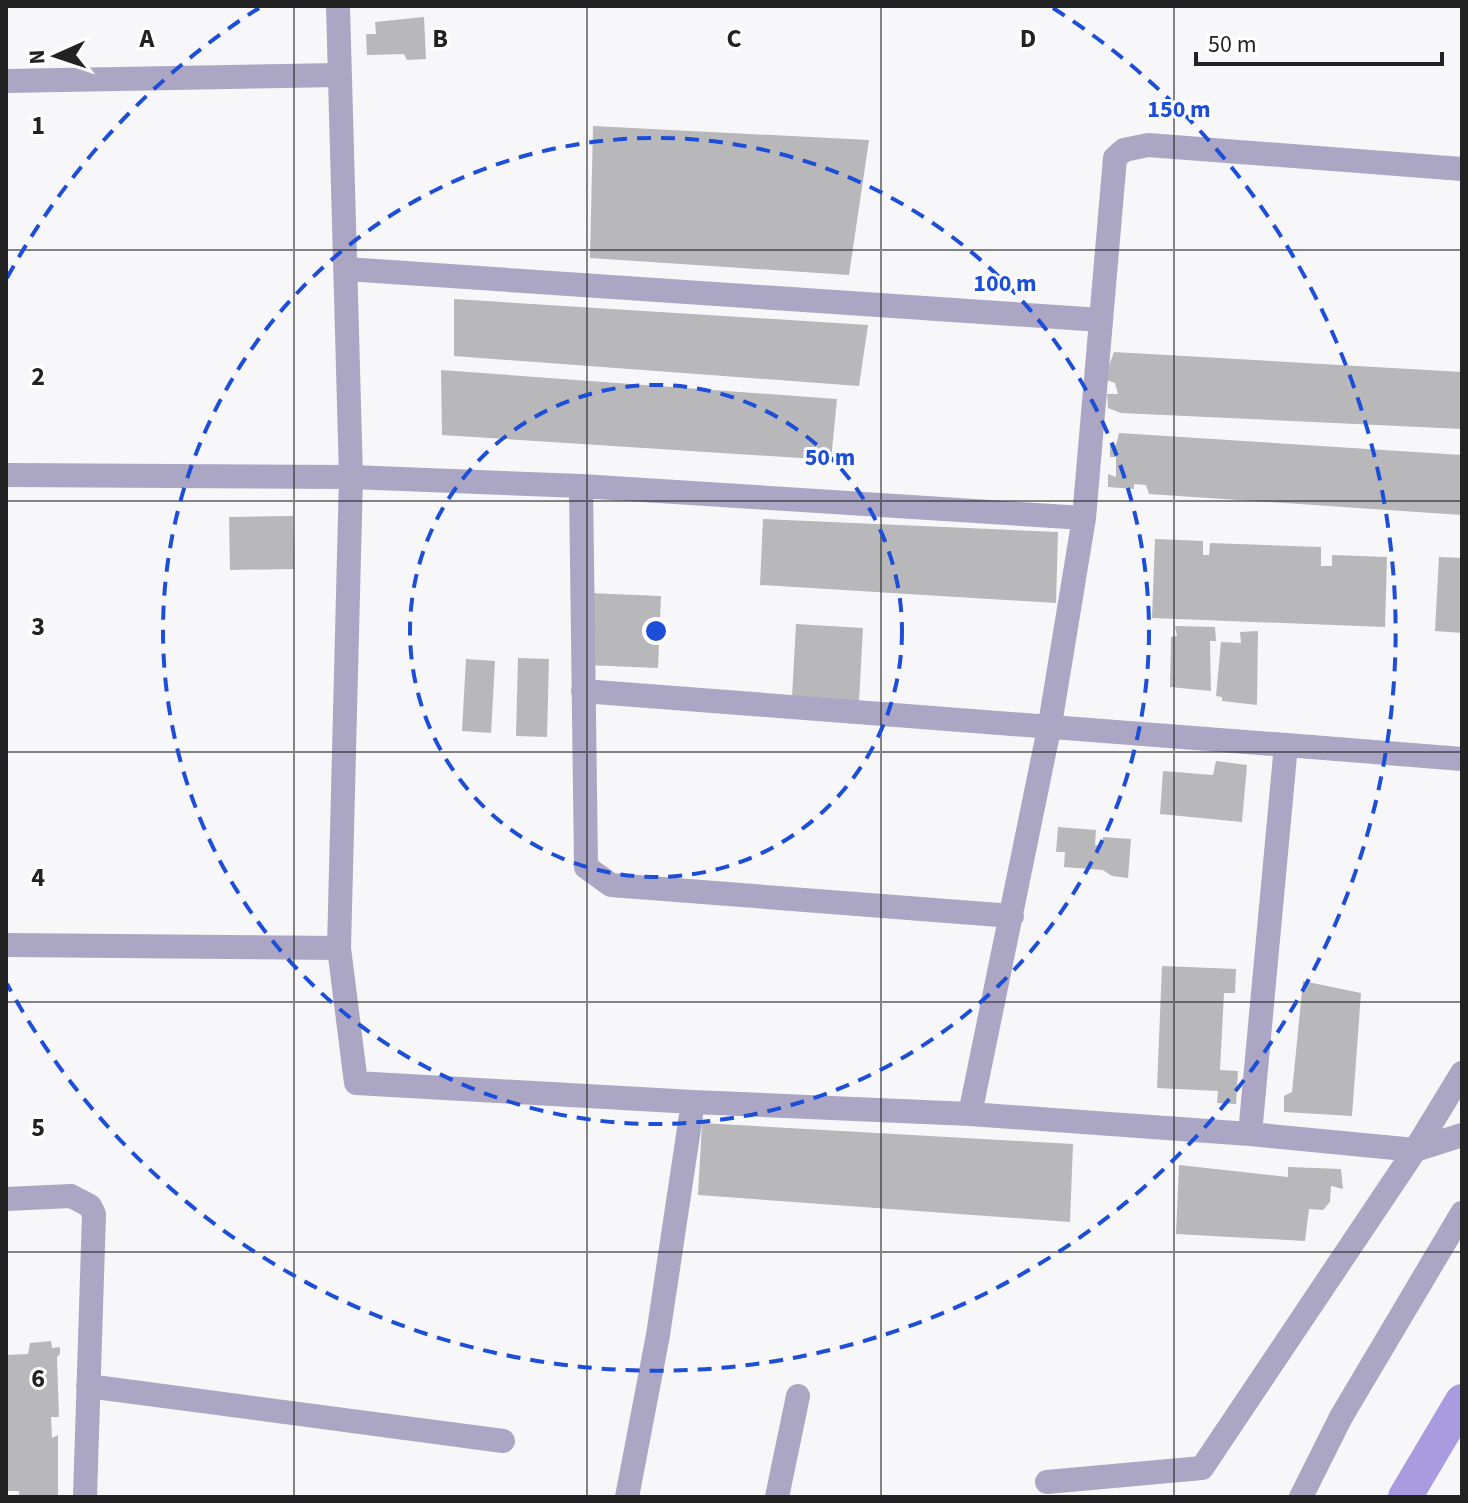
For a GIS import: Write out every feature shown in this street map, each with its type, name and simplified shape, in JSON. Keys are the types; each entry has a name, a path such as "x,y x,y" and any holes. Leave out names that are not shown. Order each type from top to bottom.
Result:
{"street":[{"path":"338,6 351,477 339,948 356,1083 970,1114 1250,1134 1415,1150 1462,1135"},
{"path":"6,81 339,75"},
{"path":"970,1114 1050,724 1084,518 1111,175 1115,158 1124,150 1148,145 1462,169"},
{"path":"346,269 1101,320"},
{"path":"6,475 351,477 581,486 1084,518"},
{"path":"581,486 586,867 611,885 1012,916"},
{"path":"583,691 1050,724 1462,759"},
{"path":"1250,1134 1286,745"},
{"path":"6,945 339,948"},
{"path":"1047,1482 1202,1468 1415,1150 1462,1073"},
{"path":"627,1497 658,1335 693,1102"},
{"path":"6,1199 71,1196 90,1206 94,1214 85,1497"},
{"path":"1301,1497 1341,1417 1462,1213"},
{"path":"88,1386 503,1441"},
{"path":"777,1497 798,1396"}],"building":[{"path":"424,17 426,59 407,60 404,54 367,55 366,34 376,34 375,22"},
{"path":"593,126 869,140 849,275 590,258"},
{"path":"454,299 868,325 859,386 454,356"},
{"path":"1114,352 1462,372 1462,429 1121,413 1108,408 1107,394 1118,394 1115,383 1104,379"},
{"path":"441,370 837,399 831,460 442,435"},
{"path":"1119,433 1462,455 1462,515 1149,494 1146,485 1134,484 1134,489 1108,487 1108,474 1116,477 1116,457 1110,457 1110,444 1116,445"},
{"path":"293,516 294,569 230,570 229,517"},
{"path":"763,519 1058,532 1056,603 760,585"},
{"path":"1155,539 1203,541 1203,555 1209,555 1210,543 1321,547 1321,566 1332,566 1332,555 1387,557 1385,627 1152,618"},
{"path":"1439,557 1462,558 1462,633 1435,631"},
{"path":"588,593 661,596 658,668 585,665"},
{"path":"796,624 863,628 859,701 792,697"},
{"path":"1175,626 1215,627 1216,641 1210,641 1211,691 1170,687 1171,637 1177,636"},
{"path":"1258,631 1257,705 1222,701 1222,697 1216,696 1221,642 1241,643 1240,632"},
{"path":"518,658 549,659 547,737 516,736"},
{"path":"466,659 495,661 491,733 462,731"},
{"path":"1216,761 1247,765 1242,822 1160,814 1163,771 1213,775"},
{"path":"1058,827 1096,830 1095,845 1102,846 1103,837 1131,839 1128,878 1112,876 1103,870 1064,867 1065,852 1056,852"},
{"path":"1162,966 1236,969 1235,993 1224,993 1220,1070 1238,1071 1236,1104 1217,1103 1218,1091 1157,1088"},
{"path":"1303,981 1361,993 1352,1116 1284,1112 1284,1096 1292,1092"},
{"path":"702,1123 1073,1144 1070,1222 698,1195"},
{"path":"1179,1165 1288,1177 1288,1167 1341,1169 1343,1189 1331,1186 1330,1202 1323,1210 1309,1209 1305,1241 1176,1234"},
{"path":"51,1341 52,1348 60,1347 57,1357 59,1417 51,1417 52,1438 58,1435 58,1497 19,1497 19,1491 6,1491 6,1355 28,1354 30,1343"}],"waterway":[{"path":"1405,1497 1462,1401"}]}
